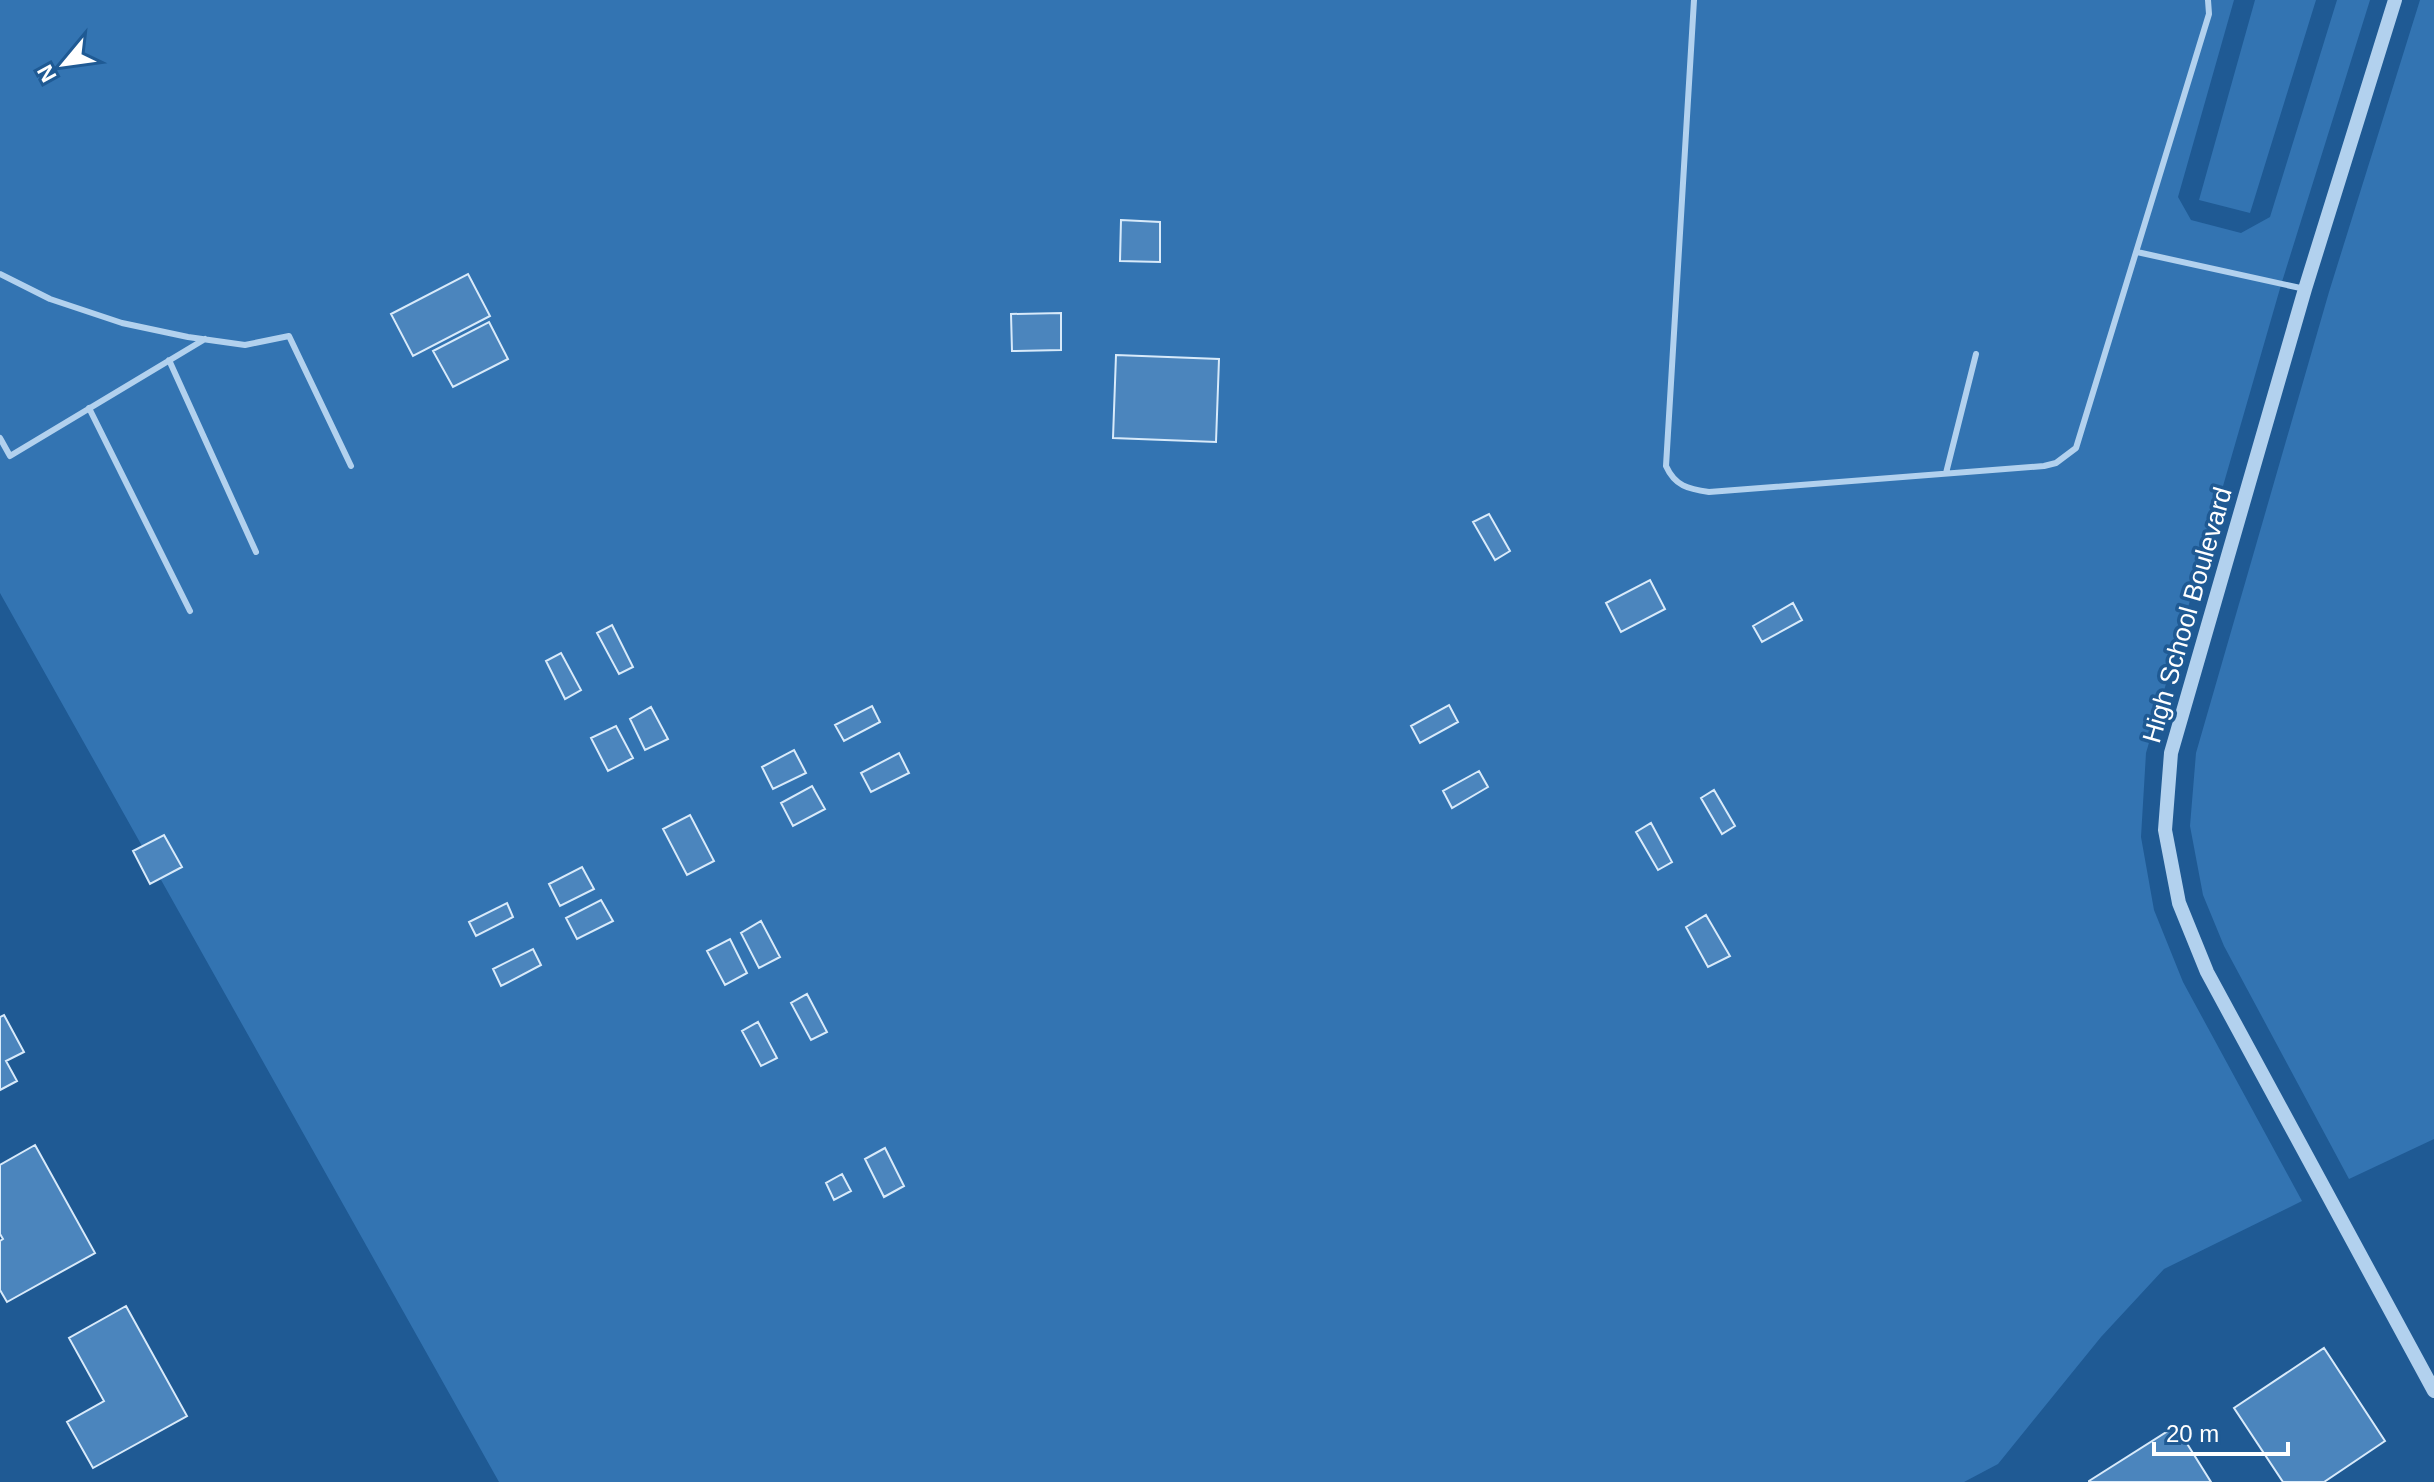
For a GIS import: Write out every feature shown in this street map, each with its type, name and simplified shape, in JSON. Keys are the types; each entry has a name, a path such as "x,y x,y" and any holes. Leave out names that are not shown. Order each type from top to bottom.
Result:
{"street":[{"name":"High School Boulevard","path":"2395,0 2305,289 2171,753 2165,830 2179,903 2207,972 2434,1391"}],"lane":[{"path":"1694,0 1666,466 1671,478 1680,485 1709,492 2044,466 2056,463 2076,448 2209,14 2208,0"},
{"path":"2137,252 2305,289"},
{"path":"0,274 50,299 122,323 245,345 289,336 351,466"},
{"path":"0,438 10,456 205,339"},
{"path":"1946,473 1976,354"},
{"path":"169,360 256,552"},
{"path":"89,408 190,611"}],"shaded area":[{"path":"0,0 2234,0 2178,197 2191,220 2241,233 2270,217 2337,0 2370,0 2281,285 2146,753 2141,837 2154,910 2183,982 2302,1201 2164,1269 2101,1337 1998,1464 1964,1482 499,1482 0,593"},
{"path":"2255,0 2316,0 2250,213 2199,200"},
{"path":"2420,0 2434,0 2434,1139 2349,1179 2224,946 2203,895 2190,826 2196,753 2329,292"}],"building":[{"path":"1121,220 1160,222 1160,262 1120,261"},
{"path":"468,274 490,316 413,356 391,314"},
{"path":"1061,313 1061,350 1012,351 1011,314"},
{"path":"489,322 508,359 453,387 433,351"},
{"path":"1116,355 1219,359 1216,442 1113,438"},
{"path":"1489,514 1510,551 1495,560 1473,522"},
{"path":"1650,580 1665,609 1621,632 1606,603"},
{"path":"1793,603 1802,620 1762,642 1753,626"},
{"path":"612,625 633,667 619,674 597,633"},
{"path":"561,653 581,690 565,699 546,661"},
{"path":"1449,705 1458,722 1420,743 1411,726"},
{"path":"872,706 880,722 844,741 835,725"},
{"path":"651,707 668,739 645,750 630,719"},
{"path":"616,726 633,758 608,771 591,738"},
{"path":"794,750 806,773 773,789 762,767"},
{"path":"899,753 909,773 871,792 861,773"},
{"path":"1479,771 1488,787 1452,808 1443,791"},
{"path":"812,786 825,809 793,826 781,803"},
{"path":"1714,790 1735,826 1722,834 1701,798"},
{"path":"690,815 714,861 687,875 663,829"},
{"path":"1651,823 1672,862 1658,870 1636,832"},
{"path":"164,835 182,867 150,884 133,851"},
{"path":"582,867 594,889 560,906 549,884"},
{"path":"601,900 613,921 577,939 566,918"},
{"path":"507,903 513,917 476,936 469,922"},
{"path":"1706,915 1730,956 1708,967 1686,927"},
{"path":"761,921 780,957 759,968 741,933"},
{"path":"730,939 747,973 725,985 707,951"},
{"path":"533,949 541,965 501,986 493,969"},
{"path":"807,994 827,1032 811,1040 791,1003"},
{"path":"4,1015 24,1052 6,1061 17,1081 0,1090 0,1017"},
{"path":"758,1022 777,1058 761,1066 742,1031"},
{"path":"35,1145 95,1253 7,1302 0,1290 0,1241 3,1239 0,1234 0,1165"},
{"path":"885,1148 904,1186 884,1197 865,1159"},
{"path":"842,1174 851,1191 834,1200 826,1183"},
{"path":"126,1306 187,1416 93,1468 67,1422 104,1401 69,1338"},
{"path":"2324,1348 2385,1441 2324,1482 2283,1482 2234,1408"},
{"path":"2176,1426 2211,1482 2089,1482 2089,1481"}]}
